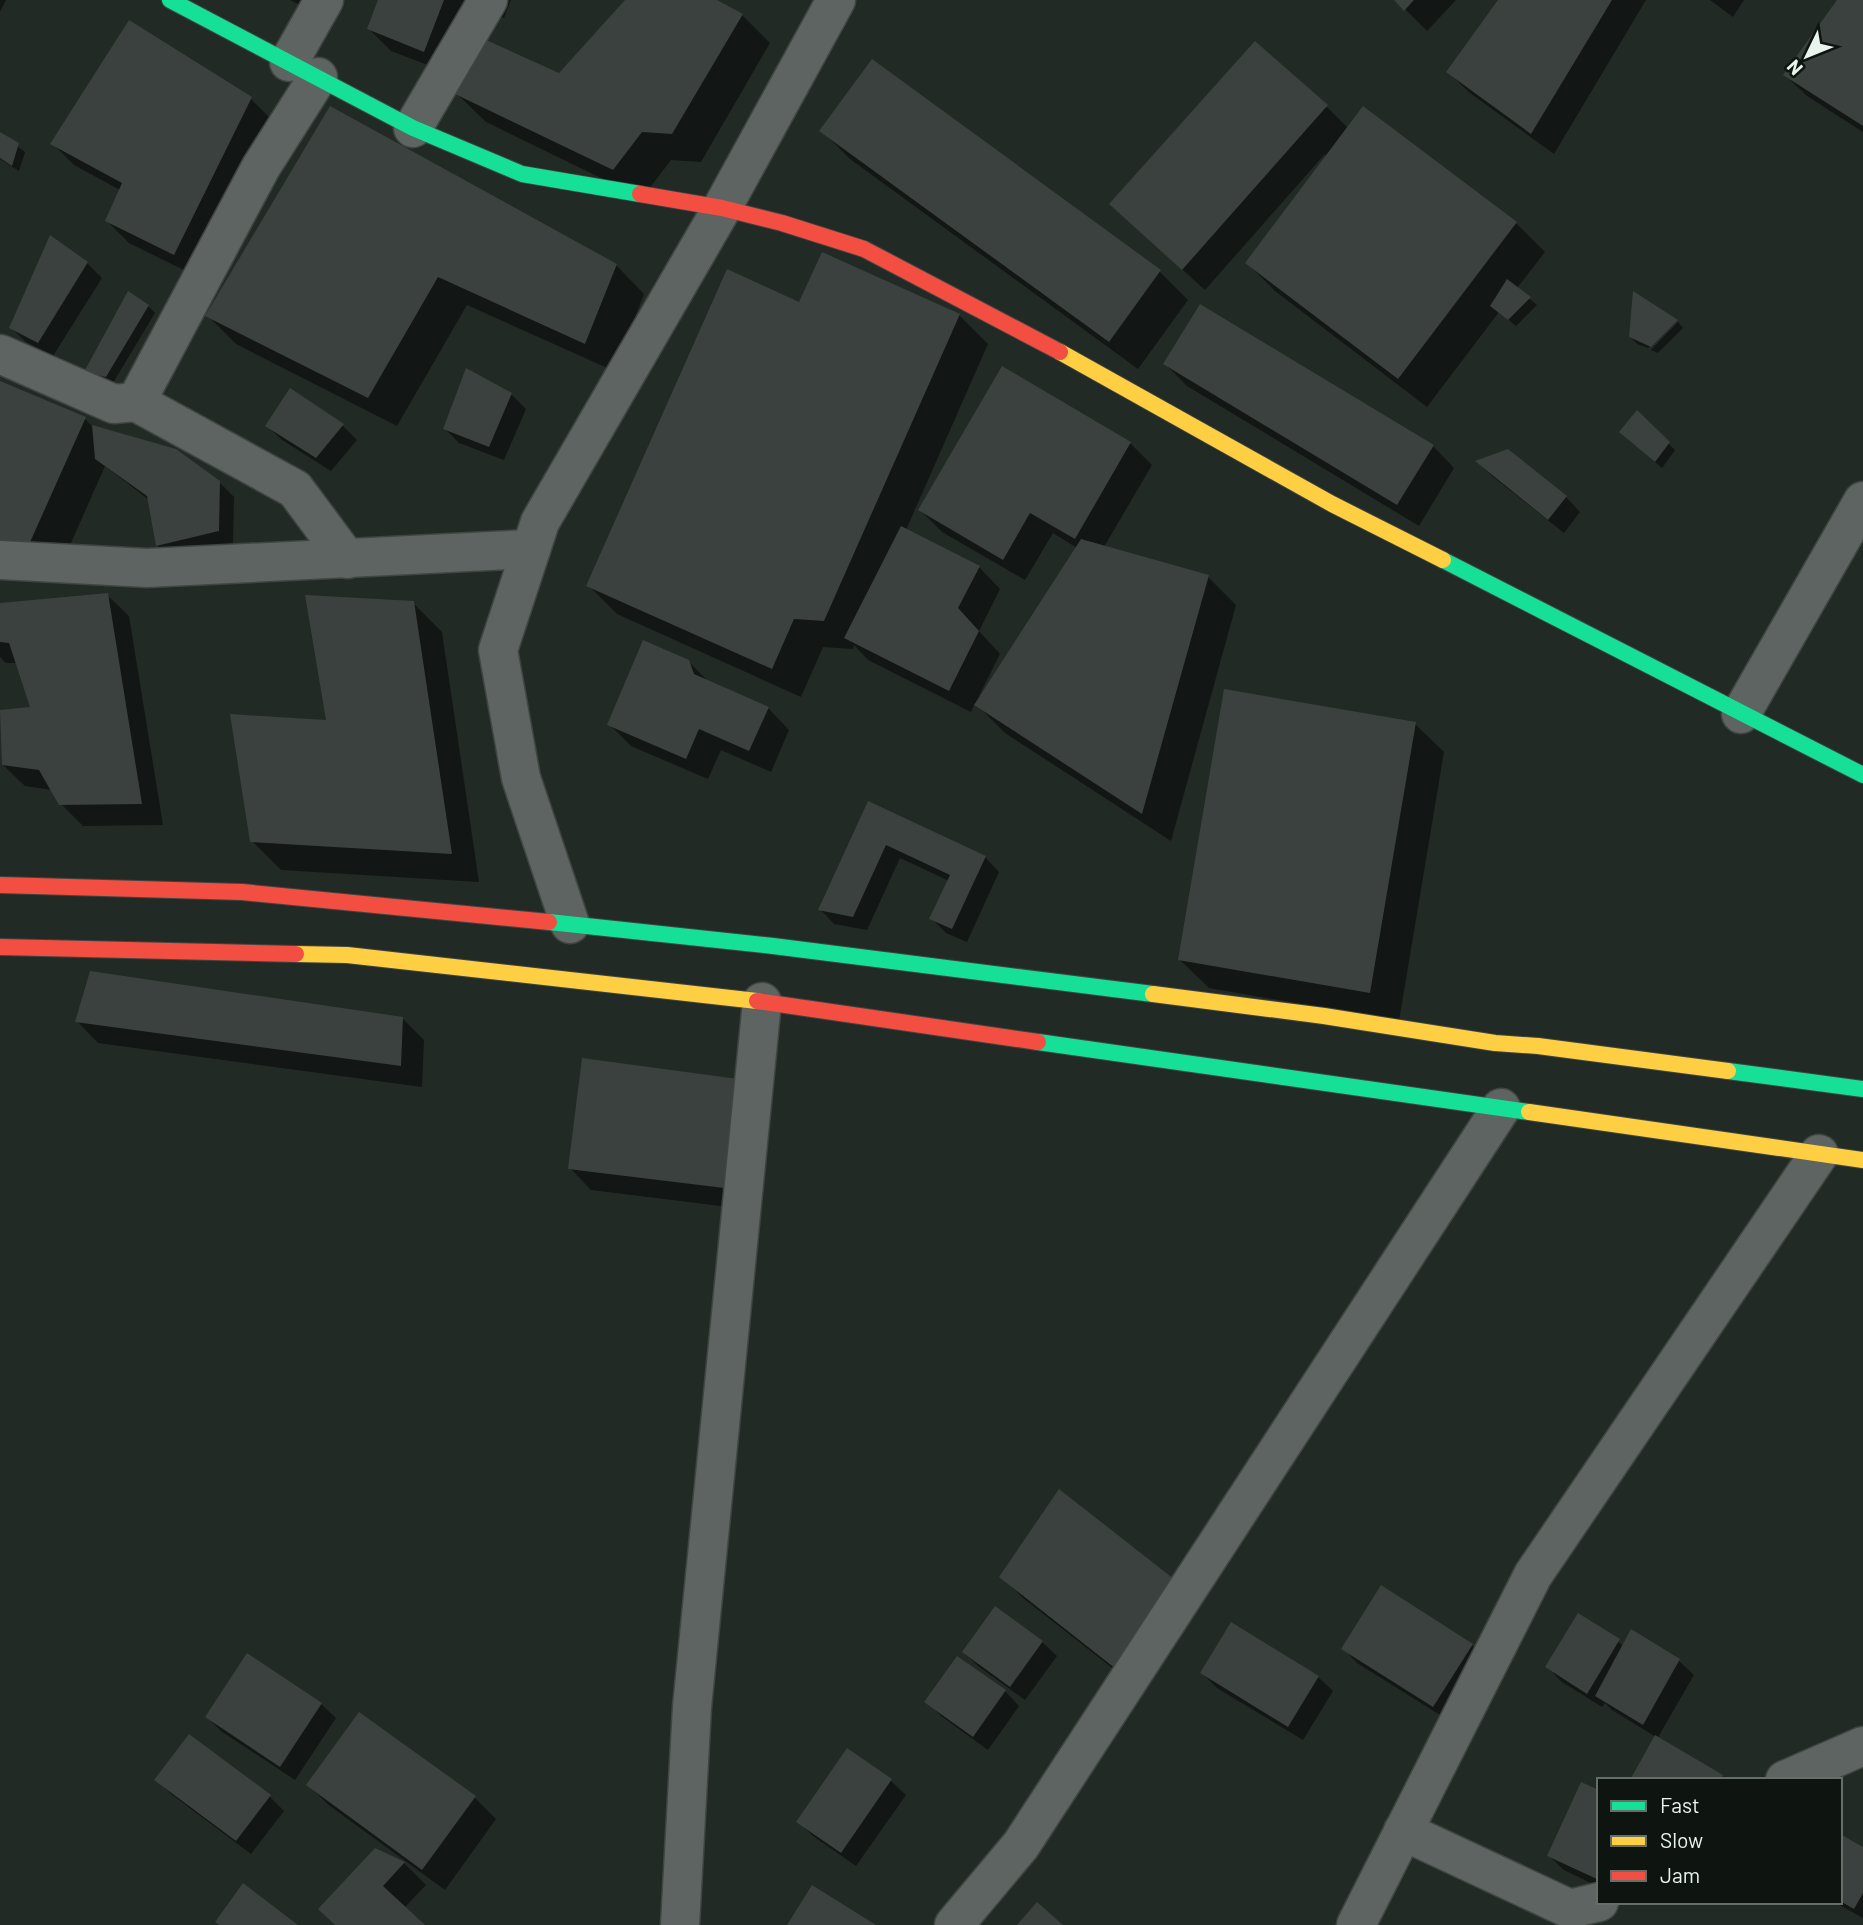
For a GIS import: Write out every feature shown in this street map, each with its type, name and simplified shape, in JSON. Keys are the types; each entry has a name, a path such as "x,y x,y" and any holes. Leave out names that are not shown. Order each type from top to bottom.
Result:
{"main road":[{"path":"170,0 413,128 522,174 722,208 782,223 864,249 1055,349 1332,504 1863,775"},
{"path":"0,885 242,892 773,946 1296,1012 1495,1043 1538,1046 1863,1089"},
{"path":"0,947 347,955 762,1002 1863,1160"}],"street":[{"path":"136,402 261,167 303,70 324,0"},
{"path":"413,128 488,0"},
{"path":"570,924 521,778 498,650 540,522 722,208 836,0"},
{"path":"0,354 114,404 136,402 295,489 348,559"},
{"path":"1741,714 1863,501"},
{"path":"0,560 147,568 531,549"},
{"path":"680,1925 692,1707 762,1002"},
{"path":"954,1925 1021,1845 1501,1108"},
{"path":"1356,1925 1533,1575 1819,1154"},
{"path":"1790,1778 1863,1746"},
{"path":"1403,1831 1570,1909 1597,1902"}],"building":[{"path":"378,0 444,0 424,52 367,29"},
{"path":"625,0 717,0 743,14 672,134 642,132 613,170 455,94 484,39 559,73"},
{"path":"1394,0 1414,0 1404,11"},
{"path":"1498,0 1612,0 1531,134 1446,72"},
{"path":"1837,0 1863,0 1863,126 1783,75"},
{"path":"129,20 252,97 174,255 105,221 122,183 50,144"},
{"path":"1255,41 1328,105 1182,270 1109,204"},
{"path":"872,59 1161,270 1109,342 819,131"},
{"path":"330,106 617,264 585,344 438,277 368,398 205,316"},
{"path":"1363,106 1517,222 1398,379 1245,263"},
{"path":"0,132 19,143 12,166 0,158"},
{"path":"50,235 88,262 38,343 9,328"},
{"path":"822,252 960,314 824,621 794,619 772,669 586,586 727,269 799,302"},
{"path":"1507,279 1531,297 1508,320 1490,306"},
{"path":"128,291 149,305 106,377 84,372"},
{"path":"1633,291 1678,320 1651,347 1629,337"},
{"path":"1200,304 1434,445 1397,505 1163,364"},
{"path":"1002,366 1131,442 1075,539 1030,513 1003,560 918,510"},
{"path":"466,368 512,393 489,447 443,429"},
{"path":"0,381 86,417 27,549 0,545"},
{"path":"290,388 344,424 316,458 265,426"},
{"path":"1637,410 1670,442 1655,462 1619,432"},
{"path":"92,425 176,449 220,481 219,531 156,546 147,496 95,459"},
{"path":"1508,449 1567,496 1548,520 1475,461"},
{"path":"901,526 980,566 958,608 979,631 949,691 844,638"},
{"path":"1081,539 1209,575 1142,814 974,705"},
{"path":"108,593 142,804 59,805 39,770 2,765 0,710 30,707 9,643 0,642 0,603"},
{"path":"305,595 414,601 452,854 250,842 230,714 326,720"},
{"path":"643,640 689,660 694,674 769,707 749,751 699,729 686,759 607,725"},
{"path":"1224,689 1416,722 1370,993 1178,960"},
{"path":"868,801 986,856 952,929 929,919 950,875 886,845 853,917 818,910"},
{"path":"90,971 403,1017 401,1066 75,1022"},
{"path":"582,1058 738,1079 724,1188 568,1169"},
{"path":"1059,1489 1179,1583 1116,1669 999,1577"},
{"path":"1381,1585 1473,1644 1433,1707 1341,1649"},
{"path":"995,1606 1043,1641 1010,1687 962,1652"},
{"path":"1578,1613 1620,1639 1587,1694 1545,1667"},
{"path":"1231,1622 1319,1676 1288,1727 1200,1673"},
{"path":"1631,1629 1680,1659 1643,1725 1595,1696"},
{"path":"247,1653 322,1703 280,1767 205,1717"},
{"path":"957,1656 1006,1690 973,1737 924,1702"},
{"path":"359,1712 476,1796 422,1870 306,1785"},
{"path":"189,1734 271,1795 236,1841 154,1780"},
{"path":"1655,1735 1723,1775 1722,1778 1631,1778"},
{"path":"847,1748 892,1779 841,1853 796,1822"},
{"path":"1581,1782 1597,1789 1597,1879 1547,1856"},
{"path":"1842,1835 1863,1847 1863,1893 1854,1909 1842,1902"},
{"path":"375,1848 405,1862 383,1886 425,1925 335,1925 318,1909"},
{"path":"243,1883 298,1925 219,1925 215,1922"},
{"path":"812,1885 876,1925 787,1925"},
{"path":"1037,1902 1063,1925 1017,1925"}],"traffic: fast":[{"path":"170,0 413,128 522,174 640,194"},
{"path":"1443,560 1863,775"},
{"path":"549,922 773,946 1153,994"},
{"path":"1038,1042 1529,1112"},
{"path":"1728,1071 1863,1089"}],"traffic: slow":[{"path":"1060,352 1332,504 1443,560"},
{"path":"296,954 347,955 757,1001"},
{"path":"1153,994 1324,1016 1495,1043 1538,1046 1728,1071"},
{"path":"1529,1112 1863,1160"}],"traffic: jam":[{"path":"640,194 722,208 782,223 864,249 1060,352"},
{"path":"0,885 242,892 549,922"},
{"path":"0,947 296,954"},
{"path":"757,1001 1038,1042"}]}
